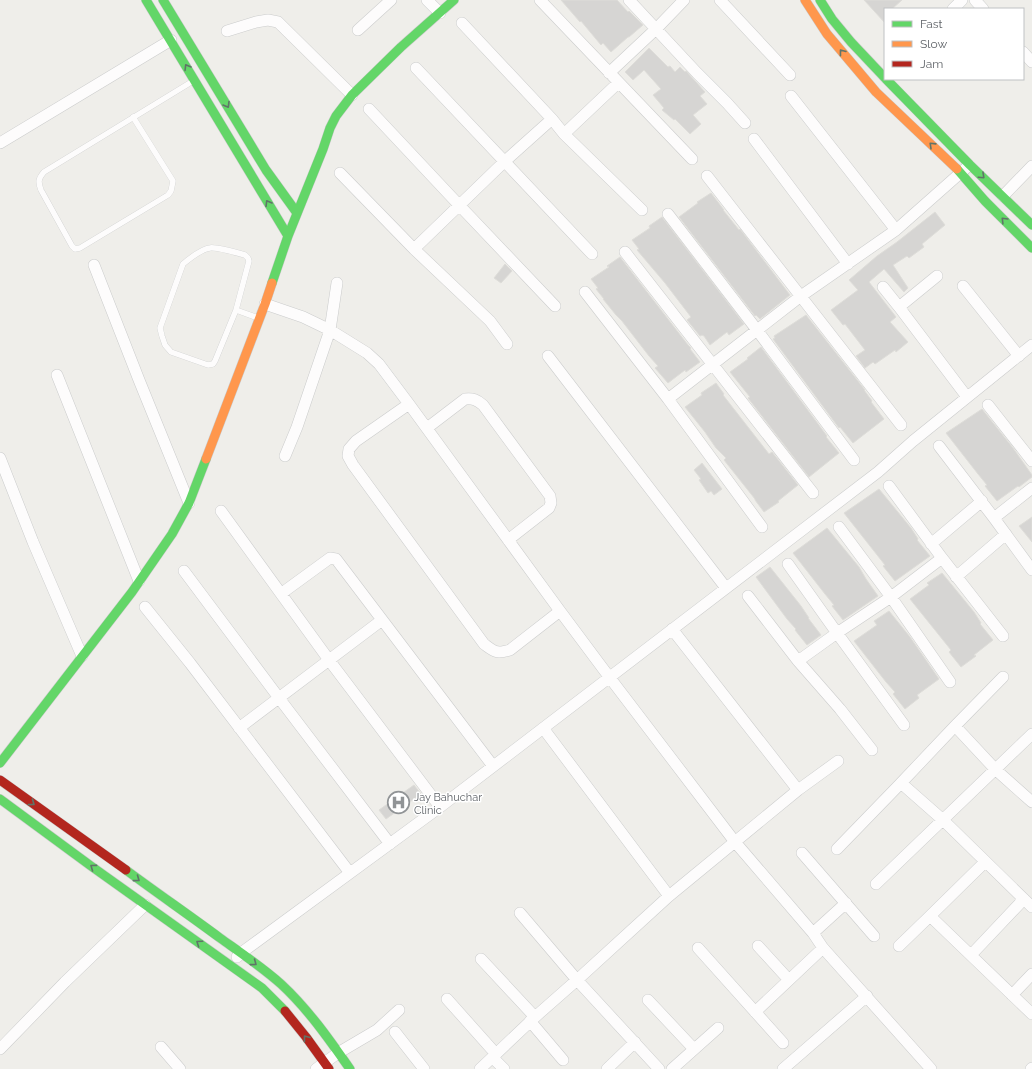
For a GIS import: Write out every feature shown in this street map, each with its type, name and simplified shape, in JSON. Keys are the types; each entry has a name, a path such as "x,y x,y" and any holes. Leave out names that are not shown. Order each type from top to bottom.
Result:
{"street":[{"path":"146,0 288,236"},
{"path":"163,0 266,170 297,213"},
{"path":"358,30 391,0"},
{"path":"428,0 440,14"},
{"path":"0,763 132,592 172,534 189,503 260,318 288,236 336,116 352,95 401,47 454,0"},
{"path":"540,0 692,159"},
{"path":"629,0 657,28 697,73 727,102 745,123"},
{"path":"609,72 657,28 684,0"},
{"path":"720,0 790,75"},
{"path":"805,0 827,34 876,92 960,172 985,201 1032,248"},
{"path":"820,0 832,19 850,42 884,77"},
{"path":"954,8 962,0"},
{"path":"227,31 256,22 268,20 278,22 352,95"},
{"path":"462,23 552,119 564,134 642,210"},
{"path":"0,143 170,40"},
{"path":"1024,53 1032,62"},
{"path":"416,68 592,254"},
{"path":"887,80 970,165 1032,225"},
{"path":"564,134 618,83"},
{"path":"791,96 896,230"},
{"path":"369,109 555,306"},
{"path":"414,249 504,162 552,119"},
{"path":"754,139 848,264"},
{"path":"668,399 801,296 896,230 960,172 970,165"},
{"path":"1003,196 1032,166"},
{"path":"340,173 414,249 490,321 507,344"},
{"path":"707,176 901,425"},
{"path":"668,214 854,460"},
{"path":"625,252 814,493"},
{"path":"94,265 189,503"},
{"path":"899,307 937,276"},
{"path":"285,456 297,427 330,330 337,283"},
{"path":"963,286 1019,356"},
{"path":"883,287 967,397"},
{"path":"585,292 668,399 762,527"},
{"path":"265,304 303,317 330,330 367,353 379,364 560,611 735,842 813,933 824,948 932,1069"},
{"path":"231,965 241,952 440,807 878,472 913,441 1032,345"},
{"path":"548,356 726,588"},
{"path":"57,376 139,581"},
{"path":"427,428 465,399 471,398 478,401 483,405 550,496 551,503 549,508 508,540"},
{"path":"409,404 356,441 349,449 348,456 357,471 484,644 500,653 510,650 560,611"},
{"path":"988,405 1032,461"},
{"path":"939,446 982,501 1032,570"},
{"path":"0,458 33,542 82,656"},
{"path":"889,486 931,544 1002,636"},
{"path":"994,518 1032,488"},
{"path":"931,544 982,501"},
{"path":"221,511 329,660 440,807"},
{"path":"839,527 891,597 950,682"},
{"path":"956,577 1006,534"},
{"path":"282,594 330,558 336,560 493,766"},
{"path":"798,661 891,597 942,558"},
{"path":"788,564 904,725"},
{"path":"184,571 278,698 390,844"},
{"path":"748,596 798,661 840,709 872,750"},
{"path":"145,607 190,663 350,873"},
{"path":"239,728 382,620"},
{"path":"672,629 798,790"},
{"path":"837,849 1003,677"},
{"path":"955,726 996,770 1032,802"},
{"path":"543,728 669,896"},
{"path":"876,884 1032,734"},
{"path":"480,1069 669,896 798,790 838,760"},
{"path":"0,780 267,972 305,1009 350,1069"},
{"path":"901,783 943,820 1032,907"},
{"path":"0,799 272,996 298,1027 323,1067 338,1053 377,1030 399,1010"},
{"path":"802,853 874,936"},
{"path":"899,946 985,862"},
{"path":"971,955 1024,899"},
{"path":"813,933 846,903"},
{"path":"0,1049 65,982 145,905"},
{"path":"520,913 577,980 659,1069"},
{"path":"930,916 1032,1014"},
{"path":"758,946 790,980"},
{"path":"698,948 783,1043"},
{"path":"755,1012 824,948"},
{"path":"481,959 533,1019 563,1060"},
{"path":"1012,996 1032,974"},
{"path":"783,1069 867,996"},
{"path":"447,999 495,1056 504,1069"},
{"path":"648,1000 694,1049"},
{"path":"672,1069 718,1028"},
{"path":"395,1032 424,1069"},
{"path":"607,1069 635,1042"},
{"path":"160,1048 180,1069"}],"lane":[{"path":"133,117 173,182 171,191 80,248 75,249 41,190 39,178 44,172 133,117 194,80"},
{"path":"211,248 245,255 248,258 249,261 236,310 215,361 212,364 208,365 171,352 165,345 160,328 183,264 200,252 211,248"},
{"path":"236,310 260,318"}],"building":[{"path":"561,0 617,0 643,25 611,52 603,43 601,45"},
{"path":"864,0 902,0 893,8 884,8 884,22"},
{"path":"649,48 675,72 680,67 685,72 686,71 705,92 700,96 707,104 693,115 701,124 690,134 675,119 674,120 662,110 664,108 653,95 661,89 644,70 633,80 625,72"},
{"path":"711,193 790,295 760,319 756,315 755,316 679,217"},
{"path":"935,212 945,225 922,244 924,247 909,258 907,256 893,265 908,288 904,292 884,269 869,282 896,317 890,322 908,342 896,352 895,350 875,364 873,362 865,368 856,356 865,350 845,324 843,325 831,310 858,290 849,280 877,256"},
{"path":"662,217 744,324 729,335 727,332 710,345 704,336 700,336 687,320 691,317 637,250 639,249 632,240 650,228 649,226"},
{"path":"620,257 691,348 690,349 700,362 686,372 685,370 668,383 655,368 658,366 603,299 596,289 598,288 591,279 609,267 607,266"},
{"path":"505,264 512,271 501,283 494,278"},
{"path":"806,315 865,390 872,401 871,402 884,419 853,443 840,427 839,428 773,339 775,338 774,336"},
{"path":"761,347 839,453 809,477 748,398 750,397 730,372"},
{"path":"716,383 724,394 723,395 769,454 772,452 798,485 778,501 779,502 764,512 724,460 726,458 716,448 685,407 702,395 701,393"},
{"path":"982,409 1032,475 1032,477 1019,487 1018,486 997,501 985,486 987,485 946,433"},
{"path":"702,463 722,489 714,495 711,491 708,493 699,480 701,479 694,470"},
{"path":"879,489 911,528 918,539 917,540 930,556 895,581 883,566 885,565 844,513"},
{"path":"1032,517 1032,542 1019,526"},
{"path":"827,528 859,567 878,596 843,620 832,606 834,605 793,553"},
{"path":"770,567 801,606 821,635 807,645 756,577"},
{"path":"942,573 974,612 981,623 980,624 993,640 974,655 976,656 961,667 949,652 951,650 910,599 929,585 927,583"},
{"path":"889,611 910,637 939,679 917,695 919,698 905,709 893,694 895,692 854,641 877,625 874,621"},
{"path":"414,785 421,794 386,819 379,810"}],"traffic: fast":[{"path":"146,0 288,236"},
{"path":"163,0 266,170 297,213"},
{"path":"272,283 288,236 336,116 352,95 401,47 454,0"},
{"path":"820,0 832,19 851,42 884,77"},
{"path":"887,80 970,165 1032,225"},
{"path":"957,169 985,201 1032,248"},
{"path":"0,763 132,592 172,534 189,503 206,459"},
{"path":"0,799 262,988 285,1011"},
{"path":"126,870 251,960 281,984 309,1014 350,1069"}],"traffic: slow":[{"path":"805,0 827,34 876,92 957,169"},
{"path":"206,459 272,283"}],"traffic: jam":[{"path":"0,780 126,870"},
{"path":"285,1011 329,1069"}],"place":[{"name":"Jay Bahuchar Clinic","path":"398,803"}]}
